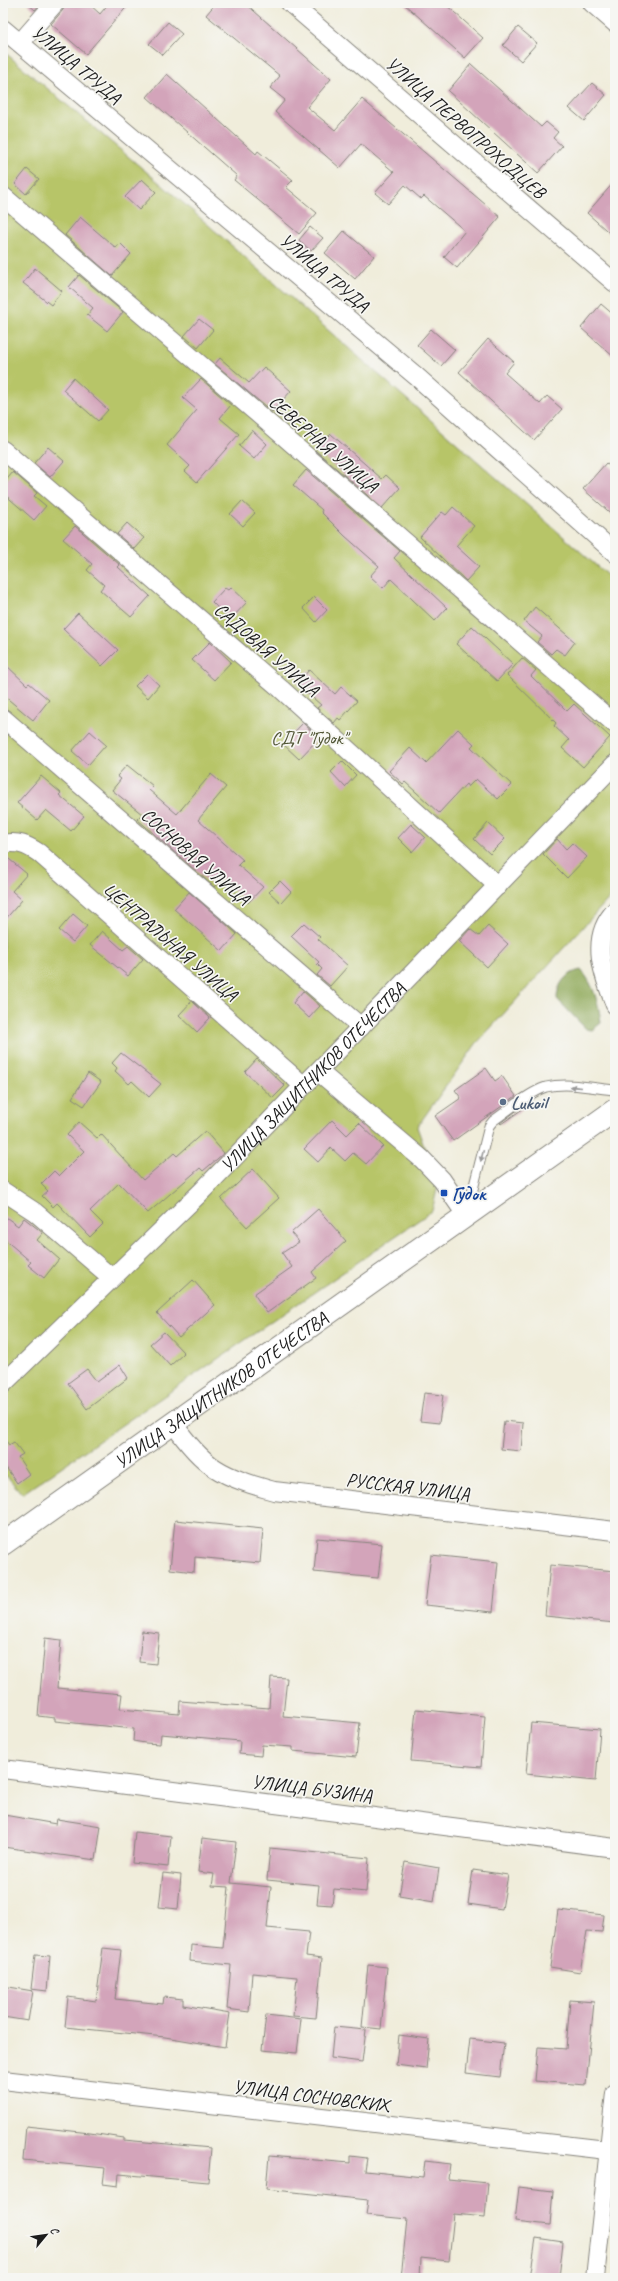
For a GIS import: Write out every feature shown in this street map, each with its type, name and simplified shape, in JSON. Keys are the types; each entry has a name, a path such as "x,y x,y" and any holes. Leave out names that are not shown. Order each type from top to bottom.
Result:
{"main road":[{"name":"УЛИЦА ЗАЩИТНИКОВ ОТЕЧЕСТВА","path":"3,1544 466,1214 615,1110"}],"street":[{"path":"20,43 55,3"},
{"name":"УЛИЦА ПЕРВОПРОХОДЦЕВ","path":"290,3 615,283"},
{"path":"592,3 615,23"},
{"name":"УЛИЦА ТРУДА","path":"3,29 416,376 615,553"},
{"name":"СЕВЕРНАЯ УЛИЦА","path":"3,196 258,414 615,724"},
{"name":"САДОВАЯ УЛИЦА","path":"3,450 281,689 498,886"},
{"name":"СОСНОВАЯ УЛИЦА","path":"3,718 361,1027"},
{"name":"УЛИЦА ЗАЩИТНИКОВ ОТЕЧЕСТВА","path":"3,1384 200,1194 615,764"},
{"name":"ЦЕНТРАЛЬНАЯ УЛИЦА","path":"3,844 18,842 39,853 304,1086"},
{"path":"615,911 600,933 600,958 615,1005"},
{"path":"319,1072 422,1159 442,1180 466,1214"},
{"path":"3,1192 35,1212 112,1278"},
{"name":"РУССКАЯ УЛИЦА","path":"173,1423 190,1447 203,1461 229,1477 274,1491 615,1531"},
{"name":"УЛИЦА БУЗИНА","path":"3,1769 615,1848"},
{"name":"УЛИЦА СОСНОВСКИХ","path":"3,2080 611,2151"},
{"path":"595,2278 611,2151 615,2093"}],"lane":[{"path":"466,1214 489,1126 494,1120 535,1092 546,1088 559,1085 615,1090"}],"green space":[{"name":"СДТ \"Гудок\"","path":"3,51 181,201 615,582 615,892 476,1044 417,1127 438,1185 432,1211 22,1494 7,1476 3,1478"},
{"path":"581,970 593,988 599,1009 601,1023 592,1030 586,1029 557,999 557,994 563,980 576,971"}],"building":[{"path":"27,3 41,3 35,10"},
{"path":"65,3 88,3 100,14 109,3 130,3 86,54 51,24 63,10"},
{"path":"216,3 245,3 331,79 307,107 335,130 362,99 500,217 457,268 444,257 465,231 424,196 421,199 405,185 388,204 375,193 394,172 361,144 340,168 275,112 285,100 270,88 280,76 206,15"},
{"path":"403,3 444,3 483,38 465,58"},
{"path":"168,22 182,34 163,55 149,44"},
{"path":"518,27 537,43 521,61 503,45"},
{"path":"471,64 541,127 546,122 558,132 553,138 562,146 538,173 448,91"},
{"path":"167,74 256,154 258,151 293,180 286,187 317,213 299,234 234,180 237,176 147,97"},
{"path":"592,83 606,95 584,121 569,108"},
{"path":"27,169 39,179 26,194 15,184"},
{"path":"142,179 156,192 139,210 125,197"},
{"path":"615,181 615,238 587,213"},
{"path":"80,217 116,248 120,243 131,254 112,276 65,235"},
{"path":"310,227 323,238 311,251 299,240"},
{"path":"344,231 374,256 355,279 325,253"},
{"path":"35,268 62,291 51,305 23,283"},
{"path":"79,275 123,312 107,331 87,315 93,308 69,287"},
{"path":"601,304 615,316 615,358 581,328"},
{"path":"199,319 213,330 198,348 184,336"},
{"path":"431,329 455,350 441,366 417,345"},
{"path":"488,339 514,362 505,373 540,404 547,396 562,409 534,440 459,372"},
{"path":"220,358 249,383 264,367 291,391 272,412 215,364"},
{"path":"73,378 108,410 98,421 63,390"},
{"path":"201,379 231,405 220,418 239,434 197,482 185,471 190,466 167,445 197,410 183,398"},
{"path":"252,430 267,444 254,459 239,446"},
{"path":"331,434 382,479 386,475 400,488 382,508 315,450"},
{"path":"48,447 64,461 50,477 34,463"},
{"path":"606,463 615,471 615,517 583,489"},
{"path":"306,470 400,551 394,558 447,608 435,621 391,579 383,588 370,576 379,566 345,536 321,512 322,510 293,485"},
{"path":"13,472 37,493 34,496 46,506 34,520 3,493 3,484"},
{"path":"242,501 255,513 243,526 230,514"},
{"path":"453,507 474,526 456,546 479,567 466,581 420,537 442,512 446,515"},
{"path":"127,523 144,538 134,549 117,534"},
{"path":"75,526 120,565 118,567 150,596 131,617 100,590 104,585 87,570 92,564 63,539"},
{"path":"231,587 247,602 230,620 212,602 225,588 228,590"},
{"path":"314,597 327,610 316,622 303,608"},
{"path":"535,607 575,642 565,655 556,649 551,654 537,642 542,636 524,621"},
{"path":"78,613 118,650 102,666 63,629"},
{"path":"472,626 513,664 497,681 456,644"},
{"path":"210,642 231,662 214,680 192,660"},
{"path":"522,658 536,670 531,676 567,711 574,704 610,737 583,767 562,748 569,740 554,726 556,723 507,675"},
{"path":"3,662 27,685 29,683 49,700 33,720 3,695"},
{"path":"309,670 335,694 341,687 357,701 340,720 338,718 334,723 317,708 321,705 297,684"},
{"path":"147,674 159,685 148,698 135,686"},
{"path":"303,723 319,738 299,759 283,744"},
{"path":"458,729 474,744 471,747 512,785 498,799 476,779 468,787 466,784 439,813 405,782 403,784 389,771 410,748 426,763"},
{"path":"90,731 106,745 88,765 72,751"},
{"path":"342,761 356,775 345,787 331,772"},
{"path":"127,765 153,786 149,790 177,814 211,774 226,787 198,820 243,860 238,865 263,887 248,903 221,879 214,887 137,819 142,814 112,790 121,779 117,776"},
{"path":"41,776 61,793 59,795 84,816 71,831 46,810 37,820 17,803"},
{"path":"488,823 505,839 490,854 474,839"},
{"path":"411,824 425,837 412,852 398,838"},
{"path":"557,839 566,849 572,843 587,857 567,878 543,854"},
{"path":"3,854 27,874 12,891 22,900 3,922"},
{"path":"280,881 291,892 281,903 269,892"},
{"path":"189,892 237,934 222,951 174,909"},
{"path":"73,914 87,926 73,942 59,930"},
{"path":"304,923 320,937 318,939 348,966 330,986 317,975 322,969 317,964 319,962 291,936"},
{"path":"488,926 508,944 487,967 459,941 470,929 479,936"},
{"path":"102,931 123,950 128,946 143,959 128,976 90,945"},
{"path":"303,991 320,1006 309,1018 293,1003"},
{"path":"192,1001 210,1018 197,1032 179,1015"},
{"path":"121,1053 161,1084 149,1097 132,1081 129,1084 115,1071 117,1068 112,1063"},
{"path":"257,1059 285,1086 273,1098 245,1072"},
{"path":"486,1068 495,1081 502,1076 516,1096 453,1141 435,1116 461,1098 455,1090"},
{"path":"88,1073 101,1082 84,1106 72,1098"},
{"path":"523,1106 524,1108 501,1124 500,1123"},
{"path":"332,1120 347,1135 359,1123 383,1146 366,1164 353,1153 345,1161 331,1148 318,1162 304,1149"},
{"path":"79,1122 97,1138 101,1134 143,1180 174,1153 177,1156 205,1131 224,1153 203,1171 200,1168 148,1213 119,1183 90,1211 103,1224 90,1237 57,1203 53,1207 42,1196 48,1191 41,1184 54,1171 59,1176 84,1151 67,1135"},
{"path":"253,1169 279,1198 247,1227 221,1199"},
{"path":"318,1209 346,1241 312,1272 316,1278 267,1313 254,1294 292,1267 282,1253 299,1242 291,1233"},
{"path":"3,1215 18,1226 24,1218 43,1233 37,1240 59,1259 44,1278 28,1265 31,1262 3,1238"},
{"path":"193,1280 215,1305 179,1337 157,1313"},
{"path":"164,1332 184,1353 170,1366 150,1344"},
{"path":"120,1365 128,1378 87,1409 68,1383 87,1369 97,1382"},
{"path":"424,1393 443,1395 439,1423 420,1421"},
{"path":"504,1421 523,1423 521,1451 501,1449"},
{"path":"3,1437 9,1445 14,1442 23,1454 18,1457 29,1474 17,1483 5,1466 3,1468"},
{"path":"175,1520 263,1529 260,1563 195,1557 194,1572 170,1569"},
{"path":"317,1538 382,1544 378,1578 314,1572"},
{"path":"431,1555 498,1562 493,1612 425,1605"},
{"path":"550,1565 615,1571 615,1623 545,1616"},
{"path":"142,1631 159,1633 156,1664 139,1662"},
{"path":"45,1638 61,1640 57,1688 122,1694 120,1709 179,1714 180,1701 269,1708 271,1677 287,1678 283,1716 360,1723 356,1757 293,1751 293,1747 262,1745 261,1756 239,1754 240,1741 161,1734 160,1744 145,1743 133,1741 134,1729 55,1721 55,1718 38,1716"},
{"path":"416,1709 485,1716 481,1767 411,1761"},
{"path":"531,1723 600,1729 596,1781 526,1774"},
{"path":"4,1815 56,1824 57,1819 101,1826 96,1860 3,1847"},
{"path":"135,1832 171,1836 168,1867 132,1863"},
{"path":"202,1838 236,1842 231,1883 271,1887 267,1928 309,1932 306,1956 322,1958 316,2018 293,2016 297,1977 252,1973 249,2012 227,2009 231,1965 190,1961 191,1945 223,1948 229,1887 212,1886 214,1874 198,1872"},
{"path":"270,1848 369,1858 366,1892 334,1889 332,1905 317,1904 319,1885 267,1880"},
{"path":"405,1862 439,1868 434,1902 399,1896"},
{"path":"473,1870 508,1875 502,1909 468,1904"},
{"path":"163,1873 181,1875 178,1909 159,1907"},
{"path":"558,1910 604,1915 602,1932 587,1931 580,1972 550,1967"},
{"path":"103,1948 121,1950 115,1999 163,2004 164,1997 183,1999 183,2005 230,2013 225,2047 165,2037 65,2027 68,1997 96,2001"},
{"path":"35,1955 50,1956 47,1991 31,1989"},
{"path":"368,1965 387,1967 381,2029 362,2027"},
{"path":"3,1986 33,1991 28,2021 3,2017"},
{"path":"570,2000 594,2002 586,2085 535,2081 538,2047 566,2049"},
{"path":"266,2015 301,2019 297,2053 262,2050"},
{"path":"334,2027 366,2030 362,2062 331,2058"},
{"path":"399,2035 429,2039 426,2069 396,2065"},
{"path":"470,2039 504,2043 500,2077 466,2073"},
{"path":"26,2126 90,2133 124,2138 124,2140 211,2148 208,2182 119,2174 118,2186 103,2184 105,2168 23,2160"},
{"path":"269,2156 350,2163 350,2156 367,2158 365,2171 423,2177 425,2161 450,2164 448,2179 488,2183 485,2217 454,2214 449,2261 421,2258 420,2278 401,2278 407,2219 366,2215 368,2200 266,2189"},
{"path":"519,2187 553,2191 550,2225 515,2221"},
{"path":"536,2238 563,2242 559,2278 530,2278"}],"place":[{"name":"Lukoil","path":"503,1102"},
{"name":"Гудок","path":"444,1193"}]}
